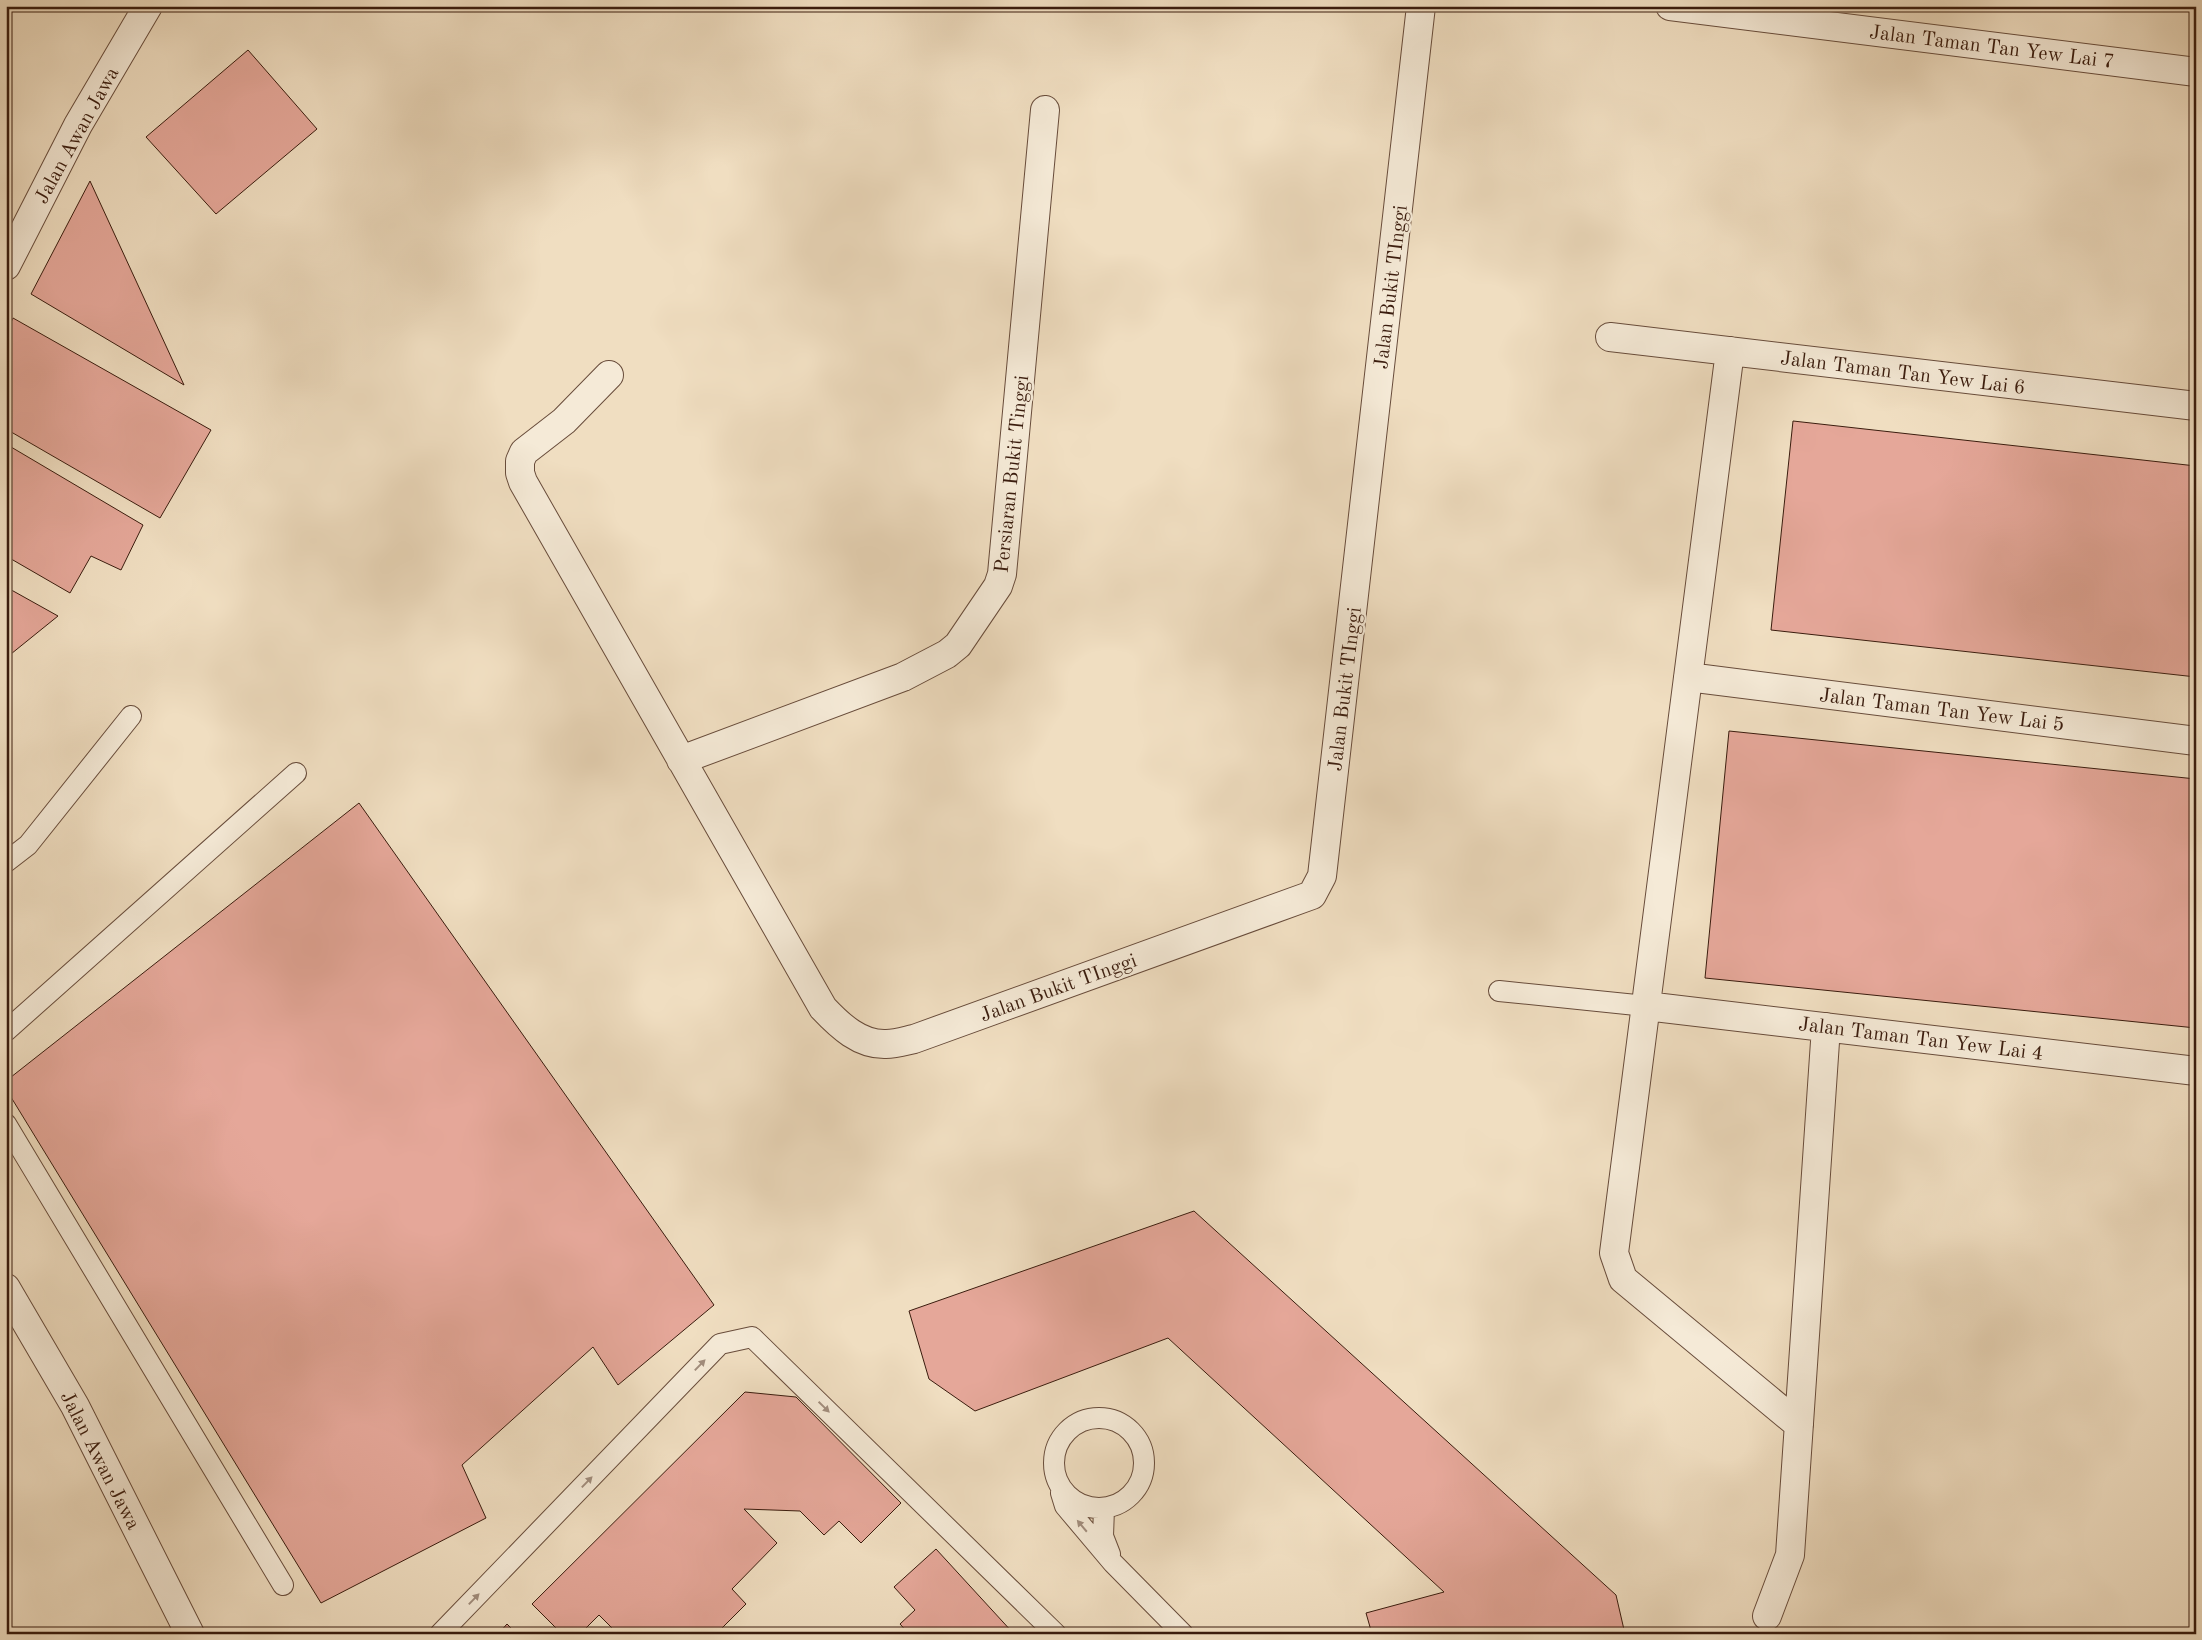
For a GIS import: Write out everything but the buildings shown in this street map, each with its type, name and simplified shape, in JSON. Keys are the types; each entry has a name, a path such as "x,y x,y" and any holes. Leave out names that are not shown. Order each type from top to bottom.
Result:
{"street":[{"name":"Jalan Awan Jawa","path":"6,266 78,125 148,6"},
{"name":"Jalan Bukit TInggi","path":"681,760 823,1008 841,1027 861,1039 886,1044 914,1039 1312,895 1322,876 1421,6"},
{"name":"Jalan Taman Tan Yew Lai 7","path":"1670,6 2196,72"},
{"name":"Persiaran Bukit Tinggi","path":"681,760 904,677 947,654 958,645 998,586 1002,574 1045,110"},
{"name":"Jalan Taman Tan Yew Lai 6","path":"1610,338 2196,406"},
{"path":"1730,351 1614,1253 1623,1279 1799,1425"},
{"path":"609,375 564,421 524,452 520,461 520,473 523,482 681,760"},
{"name":"Jalan Taman Tan Yew Lai 5","path":"1688,678 2196,741"},
{"name":"Jalan Taman Tan Yew Lai 4","path":"1646,1006 2196,1071"},
{"path":"1767,1616 1790,1555 1826,1027"},
{"name":"Jalan Awan Jawa","path":"6,1288 75,1406 190,1634"}],"lane":[{"path":"6,862 28,845 131,716"},
{"path":"6,1031 296,772"},
{"path":"1499,991 1646,1006"},
{"path":"6,1124 283,1585"},
{"path":"440,1634 720,1344 752,1337 1056,1634"},
{"path":"1058,1482 1069,1497 1085,1506 1104,1509 1126,1501 1141,1484 1145,1461 1138,1440 1122,1424 1100,1418 1078,1423 1061,1438 1054,1460 1058,1482 1065,1506 1113,1563 1183,1634"},
{"path":"1104,1509 1103,1536 1113,1563"}]}
